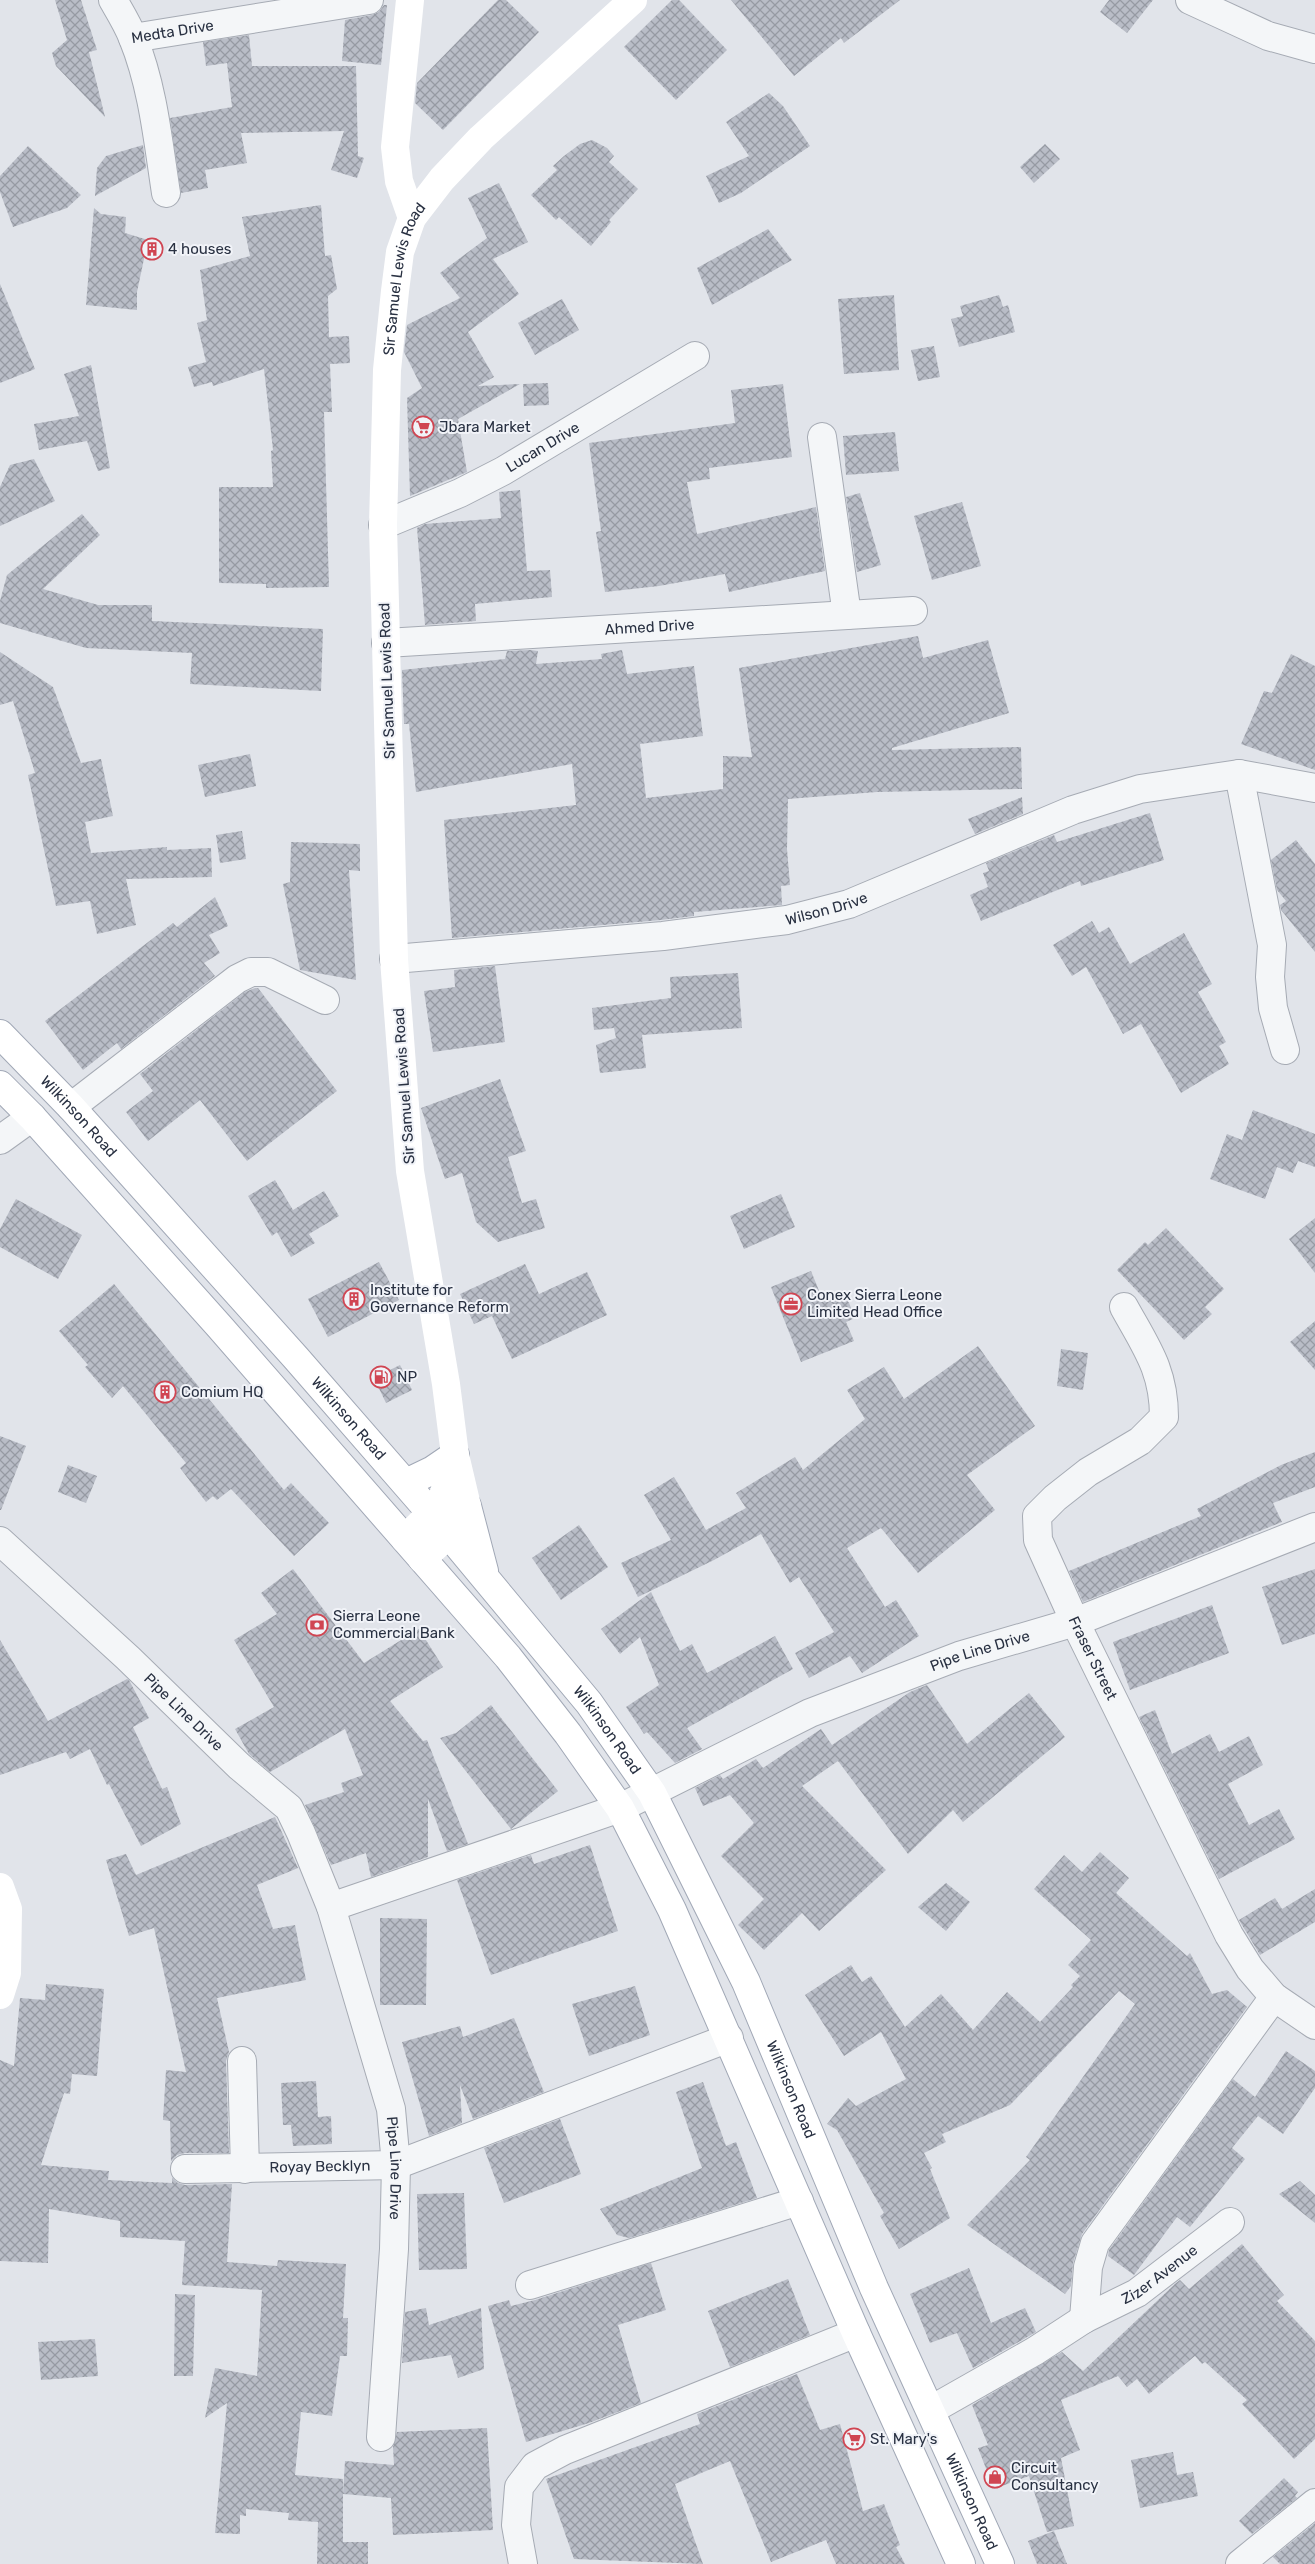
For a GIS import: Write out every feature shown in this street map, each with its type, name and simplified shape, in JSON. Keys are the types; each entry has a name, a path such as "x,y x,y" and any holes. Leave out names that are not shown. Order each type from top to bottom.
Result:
{"main road":[{"path":"410,0 395,147 399,181 412,218"},
{"name":"Sir Samuel Lewis Road","path":"487,1579 455,1454 446,1384 410,1171 394,959 383,525 387,370 400,252 412,218 442,178 481,138 633,0"},
{"name":"Wilkinson Road","path":"0,1034 70,1107 406,1483 589,1703 652,1793 746,1982 874,2288 1000,2564"},
{"path":"0,1085 32,1117 508,1657 568,1734 620,1808 672,1910 856,2333 962,2564"},
{"path":"406,1483 433,1470 455,1454"},
{"name":"Sir Samuel Lewis Road","path":"414,1549 431,1513 444,1496 455,1454"},
{"path":"414,1549 449,1534 467,1506"},
{"path":"0,1886 8,1908 7,1972 0,1995"}],"street":[{"path":"113,0 133,38"},
{"name":"Medta Drive","path":"166,193 154,111 133,38 369,0"},
{"path":"1190,0 1268,36 1315,49"},
{"name":"Lucan Drive","path":"383,525 460,493 503,471 695,356"},
{"path":"822,436 848,615"},
{"name":"Ahmed Drive","path":"386,643 913,611"},
{"path":"1239,774 1272,945 1270,977 1273,1008 1285,1050"},
{"name":"Wilson Drive","path":"394,959 663,936 787,920 849,904 1073,810 1140,789 1239,774 1315,788"},
{"path":"70,1107 237,978 251,972 268,972 325,1000"},
{"path":"0,1140 32,1117"},
{"name":"Fraser Street","path":"1124,1307 1156,1366 1164,1392 1164,1417 1140,1440 1088,1472 1055,1498 1037,1516 1038,1540 1075,1622 1229,1935 1250,1969 1274,1997 1315,2025"},
{"name":"Pipe Line Drive","path":"620,1808 810,1713 959,1656 1075,1622 1315,1527"},
{"name":"Pipe Line Drive","path":"0,1541 128,1658 239,1766 289,1808 331,1907 391,2109 396,2165 394,2249 381,2437"},
{"path":"331,1907 620,1808"},
{"path":"1084,2319 1088,2267 1095,2243 1274,1997"},
{"name":"Royay Becklyn","path":"185,2169 396,2165 729,2038"},
{"path":"242,2061 245,2169"},
{"path":"530,2285 799,2201"},
{"name":"Zizer Avenue","path":"931,2410 1035,2351 1084,2319 1137,2293 1230,2222"},
{"path":"523,2564 516,2525 519,2487 535,2466 564,2450 856,2333"},
{"path":"1240,2564 1315,2503"}],"building":[{"path":"55,0 81,0 97,50 89,52 105,117 56,66 52,53 67,40"},
{"path":"498,0 506,0 539,32 443,130 415,103 417,83"},
{"path":"672,0 679,0 727,50 676,100 624,47"},
{"path":"731,0 900,0 844,43 841,38 794,76"},
{"path":"1109,0 1153,0 1127,33 1100,12"},
{"path":"384,5 387,5 381,65 342,61 345,20 372,15 379,12"},
{"path":"249,35 252,66 356,66 358,156 364,158 357,178 331,170 344,131 241,133 247,163 205,170 208,188 181,193 170,118 232,107 227,63 206,66 203,42"},
{"path":"769,93 783,106 810,146 741,193 719,203 706,176 749,156 726,122"},
{"path":"592,140 607,148 614,156 609,162 638,189 609,220 611,222 591,246 559,217 556,220 531,195 557,170 553,166 564,156 580,144"},
{"path":"1045,144 1060,159 1034,183 1020,167"},
{"path":"143,145 146,168 95,196 97,168 106,156"},
{"path":"28,146 81,195 67,208 13,227 0,192 0,176"},
{"path":"499,183 528,242 493,259 519,294 468,332 494,377 478,386 520,384 458,419 467,472 410,496 407,398 422,388 404,352 407,325 460,298 440,273 487,238 468,198"},
{"path":"321,205 325,256 331,255 337,289 328,296 329,337 349,336 350,363 330,364 332,412 324,412 329,587 266,588 266,584 219,583 219,487 273,487 271,451 273,450 264,369 213,386 212,382 194,387 188,367 206,362 197,323 207,320 200,270 250,256 242,217"},
{"path":"94,208 101,214 126,217 125,233 148,240 137,292 137,310 86,305"},
{"path":"768,229 792,260 712,305 697,268"},
{"path":"0,284 35,369 0,383"},
{"path":"894,295 899,370 844,374 838,299"},
{"path":"999,295 1003,307 1008,305 1015,332 959,347 951,319 963,316 960,306"},
{"path":"562,299 579,330 535,355 518,323"},
{"path":"934,346 940,377 918,381 911,350"},
{"path":"91,365 110,468 98,471 87,441 39,450 34,424 79,416 64,374"},
{"path":"548,383 549,405 524,406 523,384"},
{"path":"783,384 792,457 709,468 710,479 687,482 697,534 816,507 825,571 729,592 725,574 659,586 605,592 596,532 601,531 589,443 735,423 731,390"},
{"path":"895,432 899,471 846,475 843,436"},
{"path":"34,459 55,501 0,526 0,487 10,465"},
{"path":"520,490 527,571 550,570 552,597 475,604 476,621 425,625 417,528 425,524 501,518 499,492"},
{"path":"860,493 881,565 857,572 846,497"},
{"path":"962,502 981,566 932,580 914,516"},
{"path":"82,514 100,535 43,589 98,605 152,605 152,621 323,629 321,691 190,684 192,653 86,648 0,623 0,601 7,575"},
{"path":"918,636 923,658 988,640 1009,713 892,748 892,750 1021,747 1022,789 877,792 788,799 787,849 790,885 781,886 782,905 694,912 694,916 661,920 452,938 444,820 576,805 572,764 416,792 409,724 404,724 402,670 505,659 507,651 530,650 538,651 536,664 602,659 601,654 622,650 627,674 694,666 703,736 640,744 646,798 723,789 723,756 752,757 739,668"},
{"path":"0,652 53,687 81,763 101,759 113,816 85,822 91,853 167,847 167,850 211,848 212,877 126,879 136,925 97,934 90,901 56,906 28,775 35,773 13,701 0,705"},
{"path":"1291,654 1315,666 1315,770 1241,744 1264,691 1272,693"},
{"path":"250,754 256,786 205,797 198,765"},
{"path":"1022,797 1023,814 975,834 968,819"},
{"path":"1150,813 1164,860 1081,886 1080,881 981,921 970,895 988,887 983,873 989,871 986,863 1054,835 1057,842"},
{"path":"242,831 246,859 220,863 216,835"},
{"path":"1296,840 1315,864 1315,952 1281,910 1280,905 1286,901 1277,890 1271,860"},
{"path":"291,842 360,844 360,871 349,870 356,980 300,970 283,884 290,882"},
{"path":"215,897 228,926 209,935 220,953 204,963 215,976 121,1049 117,1043 83,1070 45,1021 173,923 177,927"},
{"path":"1092,921 1099,933 1109,927 1130,964 1184,933 1212,984 1198,992 1226,1042 1219,1046 1229,1064 1181,1093 1141,1024 1123,1034 1086,967 1072,976 1053,945"},
{"path":"495,966 505,1042 433,1052 424,991 455,987 454,970"},
{"path":"738,973 742,1028 642,1035 646,1068 600,1073 596,1045 616,1038 614,1028 594,1030 592,1008 671,998 670,977"},
{"path":"258,988 337,1091 247,1161 200,1100 148,1141 126,1112 153,1091 140,1074 245,992"},
{"path":"500,1079 526,1151 508,1157 522,1203 536,1199 545,1228 498,1242 476,1222 462,1173 445,1179 421,1108"},
{"path":"1253,1110 1315,1134 1315,1167 1298,1161 1293,1173 1277,1167 1265,1199 1210,1179 1227,1134 1242,1140"},
{"path":"275,1180 293,1210 324,1191 339,1216 309,1234 315,1243 291,1257 277,1232 272,1236 248,1196"},
{"path":"781,1194 795,1227 744,1249 730,1216"},
{"path":"16,1199 82,1235 58,1279 0,1247 0,1229"},
{"path":"1315,1218 1315,1273 1289,1239"},
{"path":"1166,1228 1224,1289 1205,1307 1212,1314 1184,1340 1117,1270 1145,1242 1148,1245"},
{"name":"Institute for Governance Reform","path":"379,1262 399,1300 328,1337 308,1299"},
{"path":"525,1264 539,1294 587,1272 607,1315 512,1359 492,1316 474,1324 460,1294"},
{"path":"811,1271 822,1298 844,1290 855,1318 846,1322 854,1341 801,1362 771,1287"},
{"name":"Comium HQ","path":"114,1284 284,1490 291,1483 329,1523 294,1556 231,1489 217,1500 213,1496 206,1502 180,1468 186,1463 123,1386 112,1398 85,1367 88,1365 59,1331"},
{"path":"1315,1321 1315,1370 1290,1342"},
{"path":"978,1346 1035,1426 967,1475 995,1510 918,1573 881,1528 847,1548 885,1607 896,1600 919,1636 862,1673 850,1656 809,1678 795,1653 834,1632 799,1577 790,1583 761,1534 714,1560 638,1597 621,1563 671,1540 644,1495 674,1477 706,1530 746,1508 736,1493 795,1457 803,1470 865,1419 847,1390 884,1367 904,1399"},
{"path":"1061,1349 1088,1353 1083,1390 1057,1386"},
{"path":"400,1365 412,1390 386,1403 374,1378"},
{"path":"0,1436 26,1446 1,1510 0,1510"},
{"path":"1315,1452 1315,1487 1273,1503 1282,1522 1083,1602 1069,1571 1201,1516 1197,1509 1281,1465"},
{"path":"68,1465 97,1476 86,1503 58,1492"},
{"path":"579,1525 608,1567 561,1600 532,1558"},
{"path":"293,1569 364,1663 419,1629 443,1667 390,1701 423,1741 427,1740 468,1844 447,1851 428,1799 428,1857 371,1877 366,1853 331,1865 305,1805 344,1792 341,1783 363,1775 345,1729 270,1772 249,1754 235,1729 274,1707 234,1640 277,1614 261,1593"},
{"path":"1315,1569 1315,1634 1282,1645 1262,1587"},
{"path":"651,1592 680,1651 692,1644 707,1673 775,1636 793,1669 687,1728 702,1749 675,1763 647,1732 644,1734 626,1707 659,1685 640,1637 620,1654 601,1629"},
{"path":"1212,1605 1229,1653 1130,1690 1113,1642"},
{"path":"0,1640 48,1721 127,1679 129,1680 149,1718 133,1727 162,1789 167,1787 181,1824 141,1846 109,1784 107,1785 90,1749 70,1759 66,1752 0,1775"},
{"path":"927,1685 967,1744 1029,1693 1065,1737 963,1822 953,1810 908,1854 838,1761 802,1786 886,1870 819,1931 802,1913 764,1950 738,1925 764,1899 721,1856 754,1823 730,1795 703,1806 695,1788 720,1775 723,1779 756,1759 763,1768 821,1729 832,1745 910,1692"},
{"path":"491,1705 558,1791 511,1829 440,1738 456,1733"},
{"path":"1155,1710 1172,1754 1210,1734 1219,1752 1249,1736 1263,1765 1228,1784 1249,1825 1279,1809 1295,1839 1219,1879 1139,1717"},
{"path":"275,1817 298,1868 257,1885 273,1929 295,1925 306,1980 217,1998 229,2052 226,2061 229,2153 185,2153 177,2155 171,2161 170,2121 163,2120 166,2070 186,2072 154,1928 129,1936 106,1860 126,1854 136,1875"},
{"path":"590,1845 618,1931 491,1975 457,1880 531,1855 534,1864"},
{"path":"1100,1852 1129,1878 1116,1893 1187,1956 1190,1953 1212,1994 1227,1990 1247,2007 1082,2234 1073,2263 1071,2286 1065,2294 967,2225 1030,2160 1026,2157 1135,2004 1119,1991 1010,2105 942,2134 946,2142 924,2153 932,2168 930,2169 950,2218 899,2249 880,2216 884,2213 837,2130 827,2124 848,2098 856,2106 906,2079 881,2032 844,2056 805,1995 851,1965 862,1982 871,1976 905,2027 941,1994 973,2030 1007,1992 1040,2022 1073,1987 1071,1985 1080,1976 1068,1965 1091,1940 1034,1889 1064,1855 1082,1872"},
{"path":"946,1883 970,1902 946,1931 918,1907"},
{"path":"1315,1889 1315,1922 1260,1955 1239,1920 1275,1898 1282,1909"},
{"path":"380,1918 427,1919 426,2005 380,2005"},
{"path":"46,1984 104,1989 97,2076 72,2074 70,2094 64,2093 41,2165 109,2171 108,2180 172,2183 172,2178 178,2183 185,2185 232,2184 227,2262 277,2266 278,2260 346,2264 343,2318 348,2318 347,2356 340,2356 332,2416 301,2412 295,2475 343,2479 343,2542 368,2542 368,2564 317,2564 318,2522 288,2520 289,2513 246,2509 246,2516 240,2515 240,2534 215,2533 227,2403 205,2418 215,2368 257,2376 262,2290 182,2285 185,2241 120,2237 120,2221 49,2209 48,2263 0,2261 0,2060 14,2066 20,1998 45,2000"},
{"path":"635,1986 650,2035 589,2056 572,2004"},
{"path":"514,2018 544,2092 473,2119 460,2085 462,2123 429,2136 402,2042 460,2026 463,2037"},
{"path":"1286,2051 1315,2071 1315,2088 1283,2134 1258,2116 1232,2148 1245,2159 1190,2227 1177,2217 1134,2275 1108,2256 1109,2250 1233,2079 1255,2097"},
{"path":"316,2081 318,2117 331,2116 332,2144 293,2146 291,2125 283,2125 281,2083"},
{"path":"703,2082 726,2146 736,2142 757,2198 629,2238 617,2235 600,2209 702,2168 676,2092"},
{"path":"560,2119 581,2174 504,2203 484,2148"},
{"path":"1300,2181 1315,2195 1315,2223 1279,2194"},
{"path":"464,2193 467,2269 419,2270 417,2194"},
{"path":"1242,2244 1284,2295 1277,2301 1315,2341 1315,2439 1294,2459 1242,2404 1247,2400 1205,2362 1202,2364 1195,2356 1149,2394 1137,2379 1127,2387 1118,2376 1061,2400 1080,2450 1061,2458 1074,2526 1047,2532 1029,2476 994,2489 978,2448 988,2445 972,2405 1062,2352 1083,2371 1176,2283 1180,2280 1189,2289"},
{"path":"651,2263 666,2310 618,2325 641,2403 589,2423 526,2442 488,2306 509,2300 511,2306 535,2300"},
{"path":"969,2268 991,2323 1025,2308 1036,2332 973,2368 957,2333 930,2343 910,2294"},
{"path":"788,2279 810,2335 730,2367 708,2311"},
{"path":"175,2294 195,2295 193,2376 174,2376"},
{"path":"426,2308 429,2325 481,2308 484,2369 458,2378 451,2355 402,2363 405,2312"},
{"path":"95,2339 98,2376 41,2380 38,2342"},
{"path":"797,2374 820,2430 840,2424 863,2511 884,2504 900,2545 896,2547 905,2564 836,2564 826,2540 771,2562 730,2461 675,2484 703,2564 574,2559 546,2479 700,2424 697,2414"},
{"path":"487,2428 493,2530 393,2535 391,2498 343,2494 345,2461 394,2465 393,2447 397,2432"},
{"path":"1173,2452 1177,2475 1193,2472 1198,2496 1140,2508 1131,2460"},
{"path":"1284,2478 1298,2492 1295,2496 1297,2498 1252,2534 1239,2521"},
{"path":"1315,2523 1315,2564 1280,2564 1273,2557"},
{"path":"1054,2531 1067,2564 1037,2564 1028,2541"}],"place":[{"name":"4 houses","path":"152,249"},
{"name":"Jbara Market","path":"423,427"},
{"name":"Institute for Governance Reform","path":"354,1299"},
{"name":"Conex Sierra Leone Limited Head Office","path":"791,1304"},
{"name":"NP","path":"381,1377"},
{"name":"Comium HQ","path":"165,1392"},
{"name":"Sierra Leone Commercial Bank","path":"317,1625"},
{"name":"St. Mary's","path":"854,2439"},
{"name":"Circuit Consultancy","path":"995,2477"}]}
